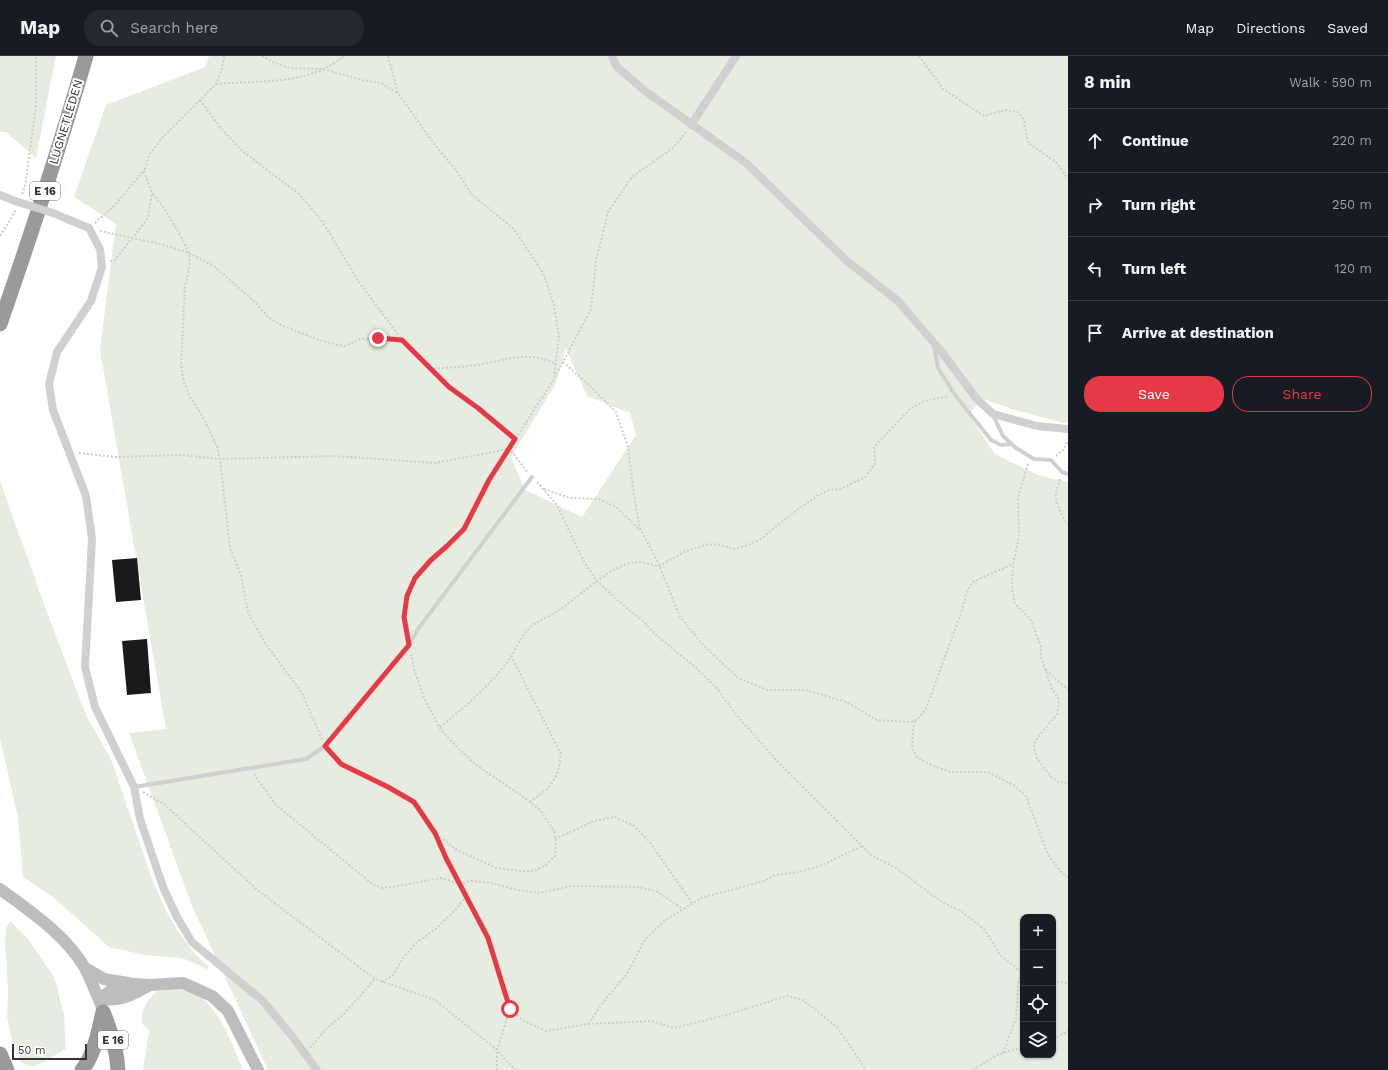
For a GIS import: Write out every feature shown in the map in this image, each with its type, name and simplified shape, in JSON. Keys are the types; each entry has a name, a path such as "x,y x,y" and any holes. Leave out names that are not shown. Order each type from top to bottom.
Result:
{"highway":[{"name":"LUGNETLEDEN","path":"0,324 33,229 86,56"},
{"name":"E 16","path":"82,1070 89,1061 95,1044 101,1005"},
{"name":"E 16","path":"101,1005 111,1031 118,1070"},
{"path":"0,1054 7,1070"}],"main road":[{"path":"0,889 51,928 70,949 85,968 101,1005"},
{"path":"85,968 104,979 133,984 150,985 183,983 212,996 228,1011 258,1070"},
{"path":"101,1005 110,991 133,984"},
{"path":"101,1005 134,994 150,985"}],"street":[{"path":"612,56 617,67 645,91 746,163 847,261 898,301 934,343 976,398 993,414 1037,426 1068,429"},
{"path":"691,125 736,56"},
{"path":"0,195 17,203 53,213 89,228 100,249 102,266 91,301 57,352 49,384 53,410 86,496 92,539 85,667 95,707 134,787 140,819 163,887 177,917 192,942 263,1001 317,1070"}],"lane":[{"path":"934,343 938,368 955,395 991,440 1001,445 1012,444"},
{"path":"993,414 1002,436 1030,457 1034,459 1051,460 1062,472 1068,474"},
{"path":"134,787 306,759 325,746 409,645 423,623 532,477"}],"path":[{"path":"0,236 15,213 17,203 25,187 36,106 36,56"},
{"path":"224,56 222,69 216,84 163,137 149,156 144,172 152,193 182,238 189,253 190,265 185,287 181,365 184,382 190,397 204,419 217,447 220,459 230,548 241,575 248,612 265,643 302,693 325,746 341,764 388,787 414,802 435,833 446,858 488,938 510,1009 524,1021 546,1031 588,1024 652,1021 674,1028 730,1014 786,996 803,1000 837,1026 866,1070"},
{"path":"262,56 275,63 290,68 323,69 362,80 381,83 398,94"},
{"path":"216,84 280,81 310,75 336,63 344,56"},
{"path":"388,56 398,94 432,141 458,173 472,195 514,229 543,273 554,306 559,336 554,379"},
{"path":"919,56 943,89 984,116 1006,110 1018,112 1024,120 1028,143 1056,162 1068,179"},
{"path":"200,100 219,126 242,150 299,194 313,210 322,221 361,285 402,340 449,387 478,408 515,439"},
{"path":"435,833 457,850 497,868 534,871 546,865 555,856 556,845 554,831 540,810 476,765 440,728 424,698 415,672 404,617 407,596 415,578 431,560 464,529 489,480 554,379 591,310 596,261 608,212 632,176 674,147 691,125"},
{"path":"89,228 114,206 145,168"},
{"path":"101,263 115,260 148,218 152,193"},
{"path":"89,228 160,244 189,253 215,267 254,301 268,318 319,340 346,346 360,339 378,338 402,340"},
{"path":"430,369 476,365 515,357 536,357 556,364"},
{"path":"563,362 616,412 628,447 640,530 659,566 679,615 701,644 738,678 767,690 806,690 846,702 877,720 909,722 917,720 926,709 968,589 973,582 1013,564"},
{"path":"440,728 483,690 511,656 531,626 556,612 584,592 596,580 627,565 639,562 659,566 686,550 706,545 716,544 734,549 761,539 817,496 829,490 841,489 865,477 874,464 874,447 910,409 924,401 955,395"},
{"path":"1051,460 1064,449 1068,441"},
{"path":"70,454 80,453 115,457 182,455 220,459 335,456 435,463 509,448"},
{"path":"509,448 557,505 582,560 596,580 616,599 644,621 655,634 700,672 714,686 777,762 862,846 871,854 896,868 939,900 962,912 985,930 1001,956 1020,971"},
{"path":"1030,457 1018,497 1019,537 1013,564 1012,588 1015,604 1031,620 1041,647 1041,657 1052,689 1058,698 1059,704 1057,714 1035,741 1034,747 1037,758 1050,776 1058,782 1068,783"},
{"path":"1062,472 1056,492 1056,499 1068,526"},
{"path":"543,489 570,498 599,499 616,507 640,530"},
{"path":"511,656 561,754 559,769 552,784 530,802"},
{"path":"1046,670 1068,689"},
{"path":"914,721 912,748 917,757 929,764 950,772 988,772 1013,785 1026,796 1048,855 1062,873 1068,877"},
{"path":"250,768 275,804 371,883 382,888 441,878 460,884 471,880 539,893 572,886 639,887 658,892 683,909"},
{"path":"134,787 164,805 256,889 375,979 435,1000 497,1050 515,1070"},
{"path":"555,839 594,821 615,817 634,826 649,841 692,903"},
{"path":"588,1024 604,1000 626,974 644,941 664,921 700,898 764,881 774,875 799,872 820,866 862,846"},
{"path":"382,982 392,975 403,958 416,943 437,928 457,908 466,896"},
{"path":"1003,1053 1016,1018 1018,983 1020,978"},
{"path":"305,1054 315,1040 343,1015 375,979"},
{"path":"1056,981 1068,983"},
{"path":"497,1070 497,1050 510,1009"},
{"path":"1056,1037 1068,1031"},
{"path":"973,1070 997,1055 1020,1048"}],"shaded area":[{"path":"0,56 56,56 36,158 6,132 0,132"},
{"path":"209,56 1068,56 1068,422 1064,423 1015,410 983,399 968,414 995,454 1038,475 1068,482 1068,1070 268,1070 192,906 129,733 166,729 100,350 116,224 74,197 106,105 205,67","holes":["566,349 587,396 630,413 636,435 582,517 525,490 511,457 555,385"]},
{"path":"0,481 86,715 111,759 152,879 166,911 178,931 194,953 208,966 209,970 182,958 145,955 109,947 53,897 23,877 18,818 0,738"},
{"path":"10,921 28,939 51,972 57,984 64,1014 66,1049 34,1067 26,1065 20,1061 12,1040 7,1017 8,991 5,941 6,928"},
{"path":"171,989 189,991 199,996 208,1004 223,1024 243,1070 143,1070 149,1030 142,1022 143,1012 154,994 158,991"}],"building":[{"path":"137,558 141,600 116,602 112,560"},
{"path":"147,639 151,693 127,695 122,641"}],"route":[{"path":"378,338 402,340 449,387 478,408 515,439 489,480 464,529 431,560 415,578 407,596 404,617 409,645 325,746 341,764 388,787 414,802 435,833 446,858 488,938 510,1009"}]}
